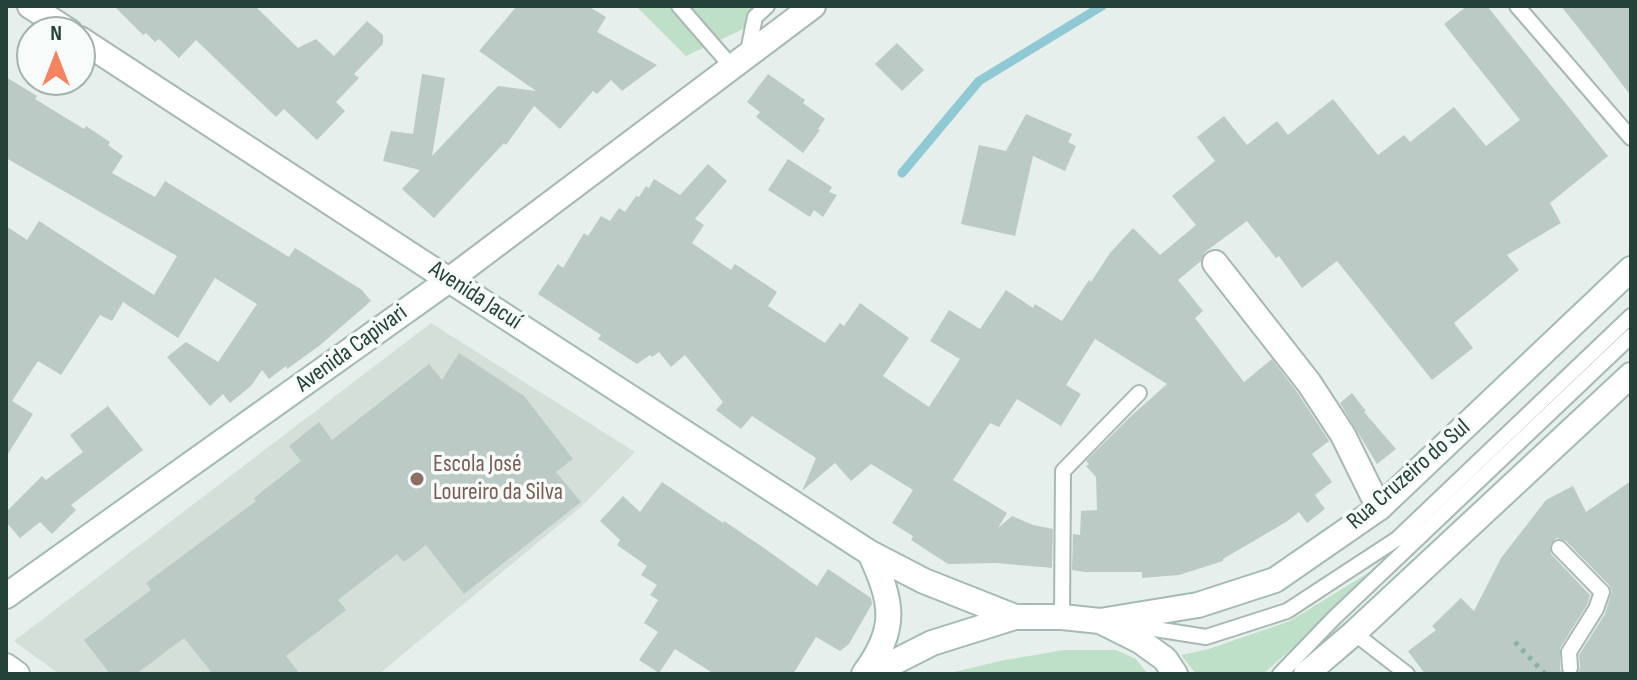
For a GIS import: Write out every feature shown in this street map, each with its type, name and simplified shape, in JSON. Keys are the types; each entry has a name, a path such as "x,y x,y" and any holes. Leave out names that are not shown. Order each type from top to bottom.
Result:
{"street":[{"name":"Avenida Capivari","path":"6,596 449,280 813,6"},
{"name":"Avenida Jacuí","path":"96,49 870,553 924,581 1015,617"},
{"path":"1215,263 1309,383 1343,435 1379,508"},
{"name":"Rua Cruzeiro do Sul","path":"1100,621 1198,605 1275,580 1379,508 1631,269"},
{"path":"1306,674 1631,375"},
{"path":"864,674 887,637 885,586 870,553"},
{"path":"871,674 932,643 1015,617 1062,617 1100,621 1140,641 1165,659 1175,674"},
{"path":"6,666 17,674"}],"lane":[{"path":"679,6 740,62 755,17 767,6"},
{"path":"1517,6 1631,138"},
{"path":"1100,621 1206,637 1287,611 1397,539 1631,316"},
{"path":"1280,674 1346,607 1631,336"},
{"path":"1062,617 1063,471 1139,393"},
{"path":"1559,548 1602,592 1596,609 1569,652 1573,672"},
{"path":"1354,633 1407,674"}],"path":[{"path":"1515,642 1545,674"}],"shaded area":[{"name":"Escola José Loureiro da Silva","path":"431,323 635,452 582,506 379,674 59,674 14,641"}],"green space":[{"path":"636,6 778,6 756,23 686,56"},
{"path":"1389,560 1263,674 1196,674 1181,655 1209,649 1290,621"},
{"path":"1064,650 1116,650 1136,659 1148,674 946,674 1000,661"}],"building":[{"path":"114,6 255,6 298,48 316,39 334,56 367,21 383,35 383,44 354,74 359,78 336,102 345,111 317,140 284,109 276,117 196,40 179,58 159,39 155,42 146,33 143,35"},
{"path":"517,6 588,6 606,17 597,32 657,65 622,91 611,80 597,94 593,91 560,129 534,106 506,145 504,143 434,218 402,189 420,170 383,161 391,131 413,134 422,74 445,78 432,156 498,86 536,91 479,51"},
{"path":"1467,6 1487,6 1608,156 1550,203 1561,223 1507,255 1519,270 1454,323 1473,348 1432,380 1337,261 1302,288 1279,256 1276,258 1247,221 1205,252 1201,261 1178,280 1203,311 1195,318 1244,382 1272,359 1329,441 1312,454 1332,482 1315,495 1325,509 1307,523 1299,512 1223,561 1179,575 1142,578 1142,572 1072,570 1073,534 1080,535 1081,511 1097,510 1096,477 1086,466 1089,464 1086,461 1167,384 1095,339 1066,385 1081,394 1061,426 1017,399 999,427 990,423 953,480 1007,513 998,528 1012,516 1053,529 1052,568 996,563 948,564 911,540 913,536 892,523 913,490 871,464 851,481 835,463 802,491 816,458 752,416 741,429 716,410 723,402 685,355 671,367 659,352 637,364 598,339 601,335 538,294 558,264 563,268 584,233 588,236 601,216 610,221 619,208 625,212 654,179 680,195 708,164 727,181 695,219 704,225 692,243 731,270 735,264 777,292 768,306 825,343 840,323 844,326 860,303 909,338 883,376 929,407 960,359 930,341 949,310 980,329 1006,290 1033,308 1035,304 1062,321 1089,280 1091,282 1110,253 1133,228 1160,255 1196,225 1172,196 1215,161 1197,137 1224,116 1247,145 1277,121 1288,135 1333,99 1378,155 1404,135 1410,142 1454,107 1486,146 1520,120 1444,24"},
{"path":"1561,6 1631,6 1631,96 1600,55"},
{"path":"897,43 924,70 902,91 875,64"},
{"path":"768,74 805,100 803,103 825,119 803,153 756,117 760,112 747,102"},
{"path":"6,77 16,83 16,96 37,96 35,99 110,142 108,145 123,156 112,173 155,197 165,181 289,257 295,248 362,290 371,301 287,369 286,366 269,379 262,370 251,386 230,403 223,394 210,406 167,357 186,342 218,362 257,304 215,278 178,338 123,302 112,321 100,315 61,375 38,361 12,401 33,414 6,457 6,226 27,240 39,221 154,295 177,256 6,158"},
{"path":"1026,114 1072,134 1068,142 1076,146 1065,171 1033,156 1015,236 961,224 979,145 1006,151"},
{"path":"788,159 832,187 829,192 837,195 823,217 814,210 810,217 768,190"},
{"name":"Escola José Loureiro da Silva","path":"459,353 524,396 573,459 556,472 581,502 464,594 426,545 404,562 397,554 338,600 346,610 286,656 300,674 213,674 184,638 136,674 110,674 84,640 151,590 146,583 256,501 254,498 301,461 289,446 319,422 332,440 429,364 442,380"},
{"path":"1352,393 1396,449 1377,464 1340,403"},
{"path":"108,406 143,450 71,505 76,510 52,534 40,522 20,538 6,522 6,512 42,476 46,480 83,452 70,435"},
{"path":"1631,481 1631,674 1578,674 1579,655 1605,614 1612,591 1566,541 1557,538 1550,545 1551,554 1590,595 1560,648 1562,674 1425,674 1408,651 1436,630 1432,626 1461,598 1474,611 1501,558 1546,500 1573,486 1586,512"},
{"path":"662,482 817,586 828,569 871,598 872,604 849,644 840,651 816,637 793,674 714,674 675,649 659,673 639,660 658,632 644,623 658,600 650,595 657,585 641,575 647,566 617,545 620,540 600,521 623,496 640,512"}],"waterway":[{"path":"902,173 979,81 1102,6"}],"place":[{"name":"Escola José Loureiro da Silva","path":"417,479"}]}
